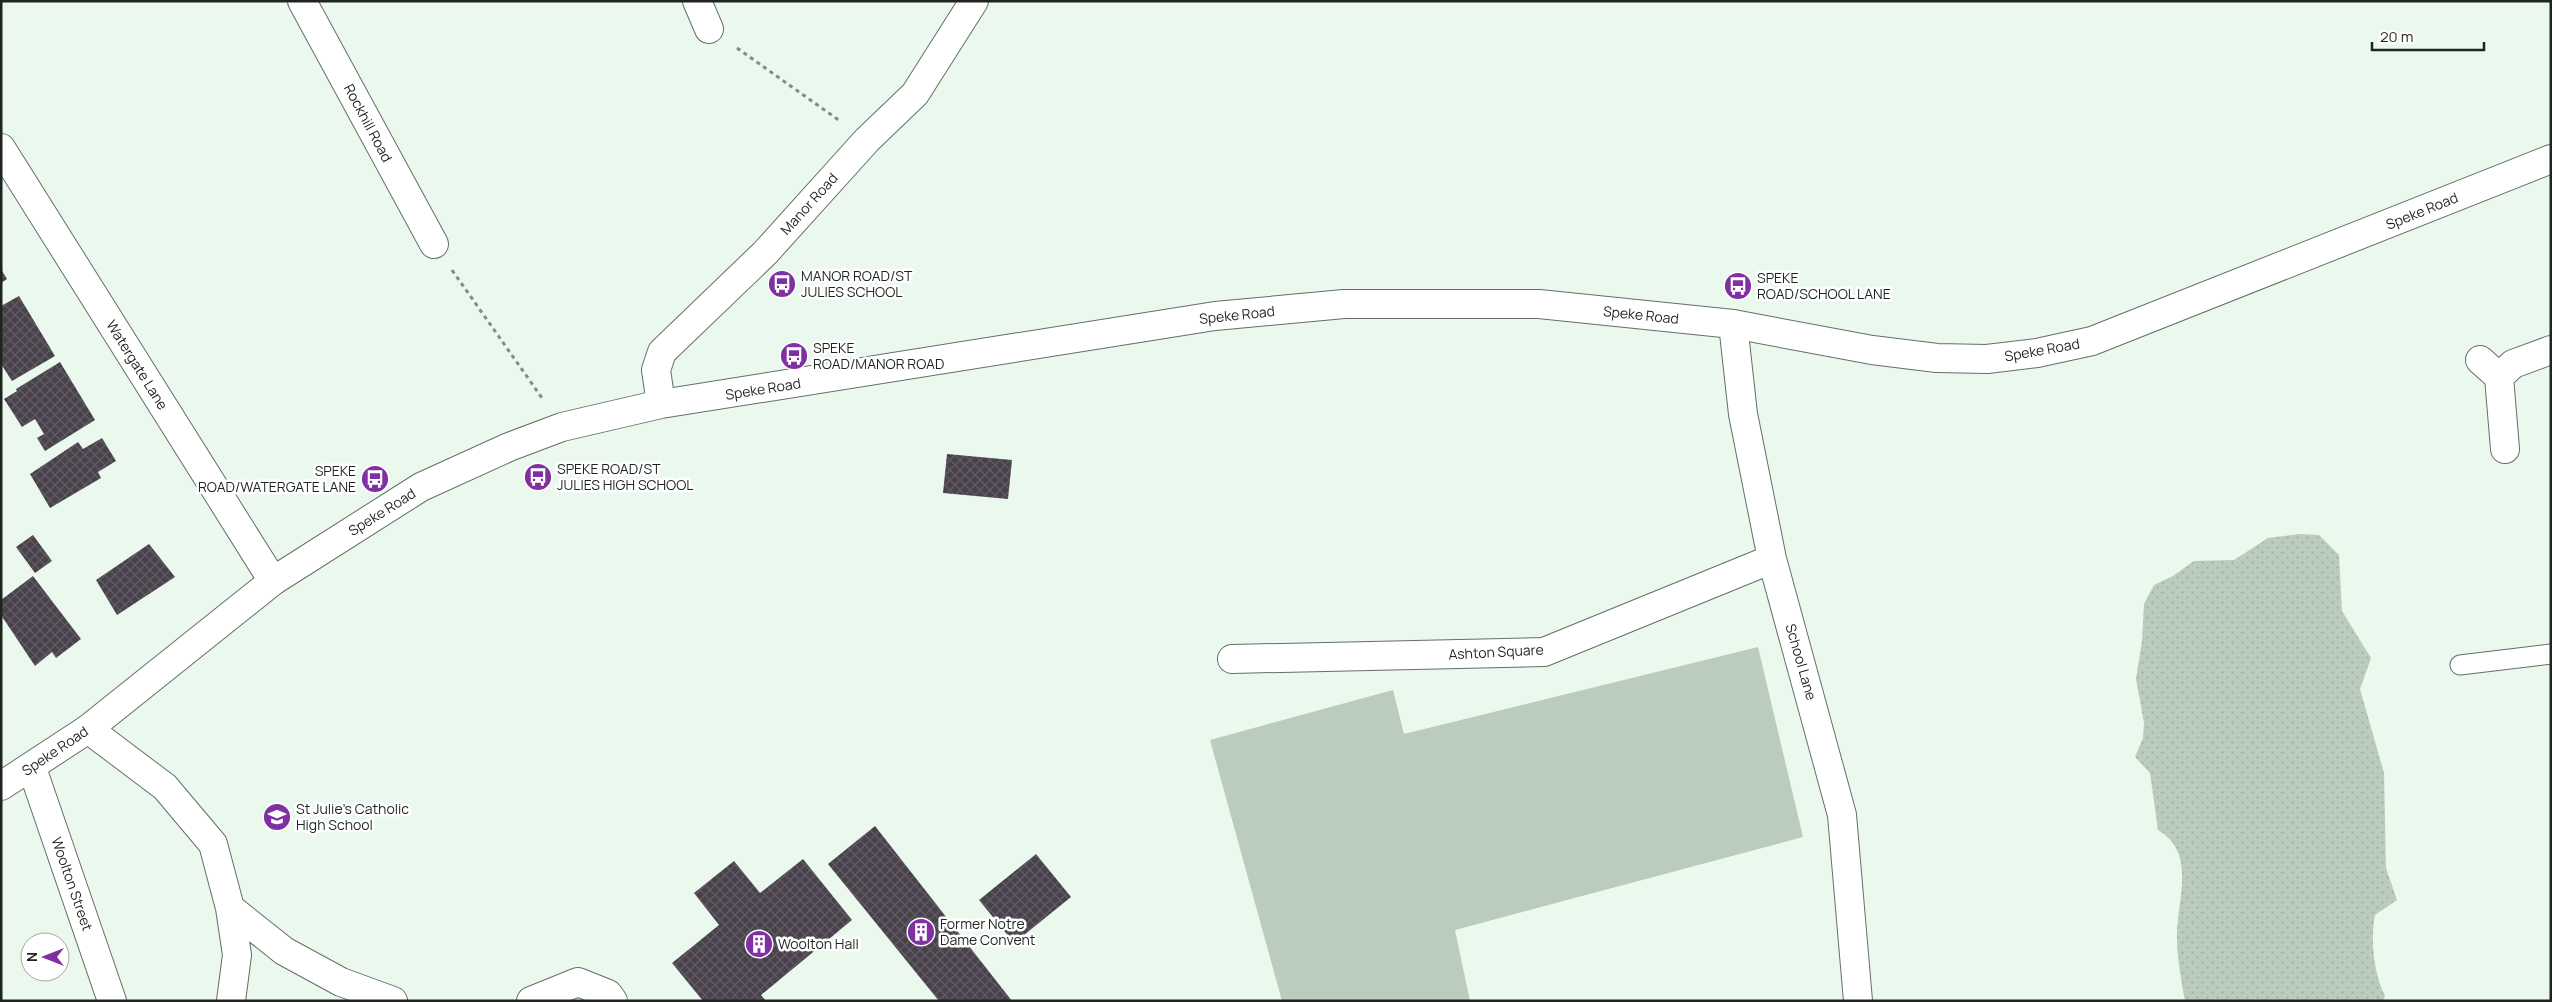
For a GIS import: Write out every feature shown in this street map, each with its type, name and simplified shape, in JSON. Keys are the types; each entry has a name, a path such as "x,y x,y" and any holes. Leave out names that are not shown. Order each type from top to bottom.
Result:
{"street":[{"name":"Rockhill Road","path":"302,1 434,244"},
{"path":"697,1 709,28"},
{"name":"Manor Road","path":"661,404 656,370 662,352 765,253 867,140 915,94 974,1"},
{"name":"Watergate Lane","path":"1,148 273,581"},
{"name":"Speke Road","path":"1,786 32,768 88,729 273,581 422,487 509,447 562,427 661,404 1215,316 1344,304 1539,304 1734,324 1872,350 1937,358 1987,359 2037,353 2092,341 2551,159"},
{"name":"School Lane","path":"1734,324 1744,414 1772,559 1842,815 1858,1001"},
{"path":"2505,449 2489,369 2513,364 2551,350"},
{"name":"Ashton Square","path":"1232,659 1544,652 1772,559"},
{"path":"88,729 165,787 213,844 230,908 237,955 231,1001"},
{"name":"Woolton Street","path":"32,768 112,1001"},
{"path":"230,908 284,951 341,982 393,1001"},
{"path":"531,1001 578,982 608,994 613,1001"}],"lane":[{"path":"2460,665 2551,654"}],"path":[{"path":"709,28 867,140"},
{"path":"434,244 562,427"}],"green space":[{"path":"2299,534 2319,535 2339,555 2342,611 2371,658 2360,689 2384,773 2386,868 2397,900 2375,915 2373,935 2374,957 2378,978 2385,996 2383,1001 2185,1001 2177,944 2182,878 2181,864 2177,851 2170,840 2158,830 2150,773 2135,757 2143,738 2144,723 2136,679 2142,641 2144,604 2154,585 2173,576 2194,561 2234,560 2268,538"},
{"path":"1758,647 1803,837 1455,930 1470,1001 1282,1001 1210,740 1393,690 1404,734"}],"building":[{"path":"1,269 7,279 1,283"},
{"path":"19,296 55,356 12,381 1,364 1,306"},
{"path":"60,362 95,420 45,451 37,438 44,434 35,419 22,427 4,399 17,391 16,389"},
{"path":"102,438 116,461 98,472 101,478 50,508 30,474 78,442 83,449"},
{"path":"947,454 1012,460 1008,499 943,493"},
{"path":"33,535 52,561 35,573 16,547"},
{"path":"149,544 175,577 117,615 96,580"},
{"path":"33,576 81,639 56,658 52,652 35,666 1,615 1,600"},
{"name":"Former Notre Dame Convent","path":"875,826 1012,1001 939,1001 828,864"},
{"path":"1036,854 1071,897 1014,943 979,900"},
{"name":"Woolton Hall","path":"803,859 852,920 761,995 766,1001 703,1001 672,963 719,925 694,893 734,861 760,893"}],"place":[{"name":"MANOR ROAD/ST JULIES SCHOOL","path":"782,284"},
{"name":"SPEKE ROAD/SCHOOL LANE","path":"1738,286"},
{"name":"SPEKE ROAD/MANOR ROAD","path":"794,356"},
{"name":"SPEKE ROAD/ST JULIES HIGH SCHOOL","path":"538,477"},
{"name":"SPEKE ROAD/WATERGATE LANE","path":"375,479"},
{"name":"St Julie's Catholic High School","path":"277,817"},
{"name":"Former Notre Dame Convent","path":"921,932"},
{"name":"Woolton Hall","path":"759,944"}]}
